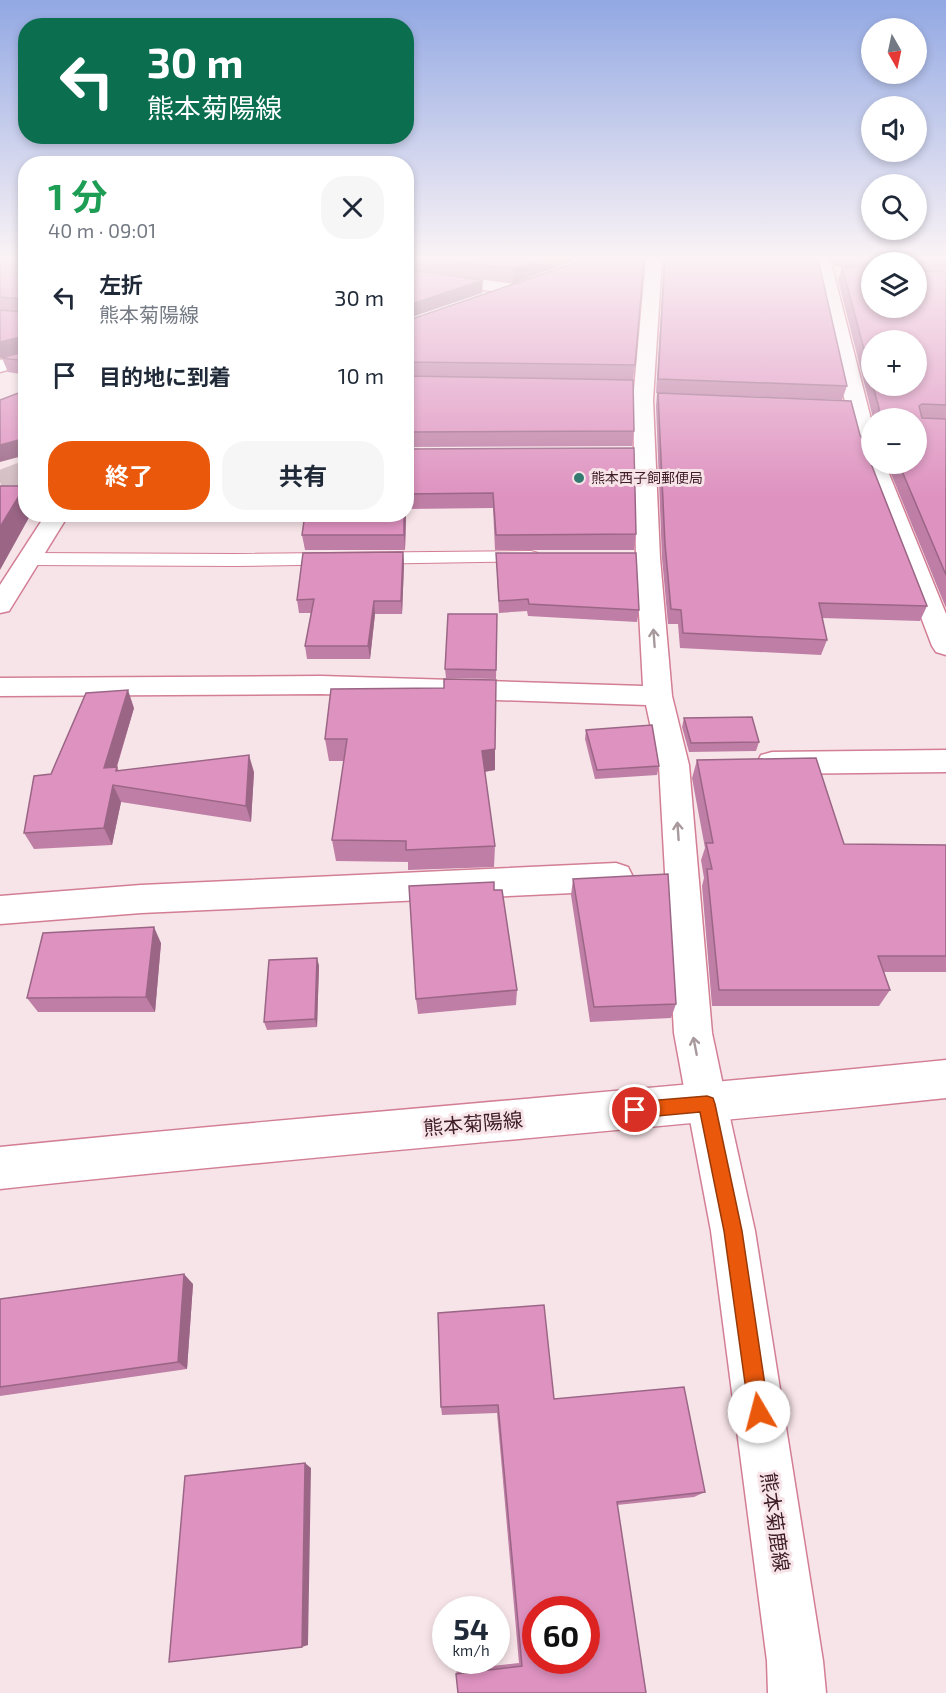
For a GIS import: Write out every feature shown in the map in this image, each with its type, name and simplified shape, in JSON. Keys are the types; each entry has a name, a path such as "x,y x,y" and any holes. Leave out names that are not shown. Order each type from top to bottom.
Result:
{"street":[{"name":"熊本菊鹿線","path":"648,338 643,393 648,558 658,696 686,765 681,874 693,1033 733,1231 798,1693"},
{"path":"838,338 858,416"},
{"path":"0,366 18,361"},
{"path":"621,454 645,454"},
{"path":"878,474 946,646"},
{"path":"0,605 53,522"},
{"path":"0,687 321,685 658,696"},
{"path":"745,764 946,761"},
{"path":"0,910 141,899 681,874"},
{"name":"熊本菊陽線","path":"0,1168 182,1149 707,1104 946,1079"}],"lane":[{"path":"30,559 546,557"},
{"path":"625,558 648,558"}],"building":[{"path":"0,338 16,338 0,342"},
{"path":"414,338 637,338 635,365 414,362"},
{"path":"660,338 836,338 847,386 658,379"},
{"path":"927,338 946,338 946,405 922,404 920,408 879,408 876,396 927,396"},
{"path":"18,353 18,360 2,358"},
{"path":"414,376 633,380 634,431 414,432"},
{"path":"18,393 18,440 0,445 0,400"},
{"path":"658,393 851,401 861,437 861,474 875,474 927,606 819,603 827,640 683,633 681,610 671,609 665,544"},
{"path":"927,418 946,419 946,575 903,474 927,474"},
{"path":"634,448 636,534 496,535 493,493 414,494 414,449"},
{"path":"0,486 18,486 18,497 0,527"},
{"path":"304,522 404,522 404,535 302,535"},
{"path":"403,552 401,601 374,601 368,646 305,646 314,599 297,600 303,553"},
{"path":"496,553 636,553 639,610 529,604 528,599 499,601"},
{"path":"448,614 497,614 496,670 445,669"},
{"path":"444,679 496,680 495,749 482,751 495,846 406,850 406,841 332,840 347,739 325,739 331,689 444,688"},
{"path":"128,690 104,768 117,767 116,771 249,755 246,806 113,785 104,828 24,833 34,776 51,774 86,693"},
{"path":"752,717 759,742 691,743 684,718"},
{"path":"652,725 659,766 597,770 586,730"},
{"path":"816,758 844,844 946,845 946,956 878,956 890,990 719,990 707,869 712,869 706,843 713,843 697,760"},
{"path":"668,874 676,1004 594,1007 573,879"},
{"path":"494,882 494,890 502,890 517,990 416,999 409,886"},
{"path":"154,927 146,997 27,998 43,933"},
{"path":"317,958 315,1019 264,1022 269,960"},
{"path":"184,1274 178,1362 0,1387 0,1299"},
{"path":"544,1305 554,1399 684,1387 705,1492 617,1502 646,1693 458,1693 456,1674 510,1674 510,1667 522,1666 498,1405 441,1407 438,1313"},
{"path":"305,1463 302,1647 169,1662 185,1476"}],"tunnel":[{"path":"0,482 18,475"}],"place":[{"name":"熊本西子飼郵便局","path":"579,478"}],"route":[{"path":"635,1110 707,1104 733,1231 759,1412"}]}
